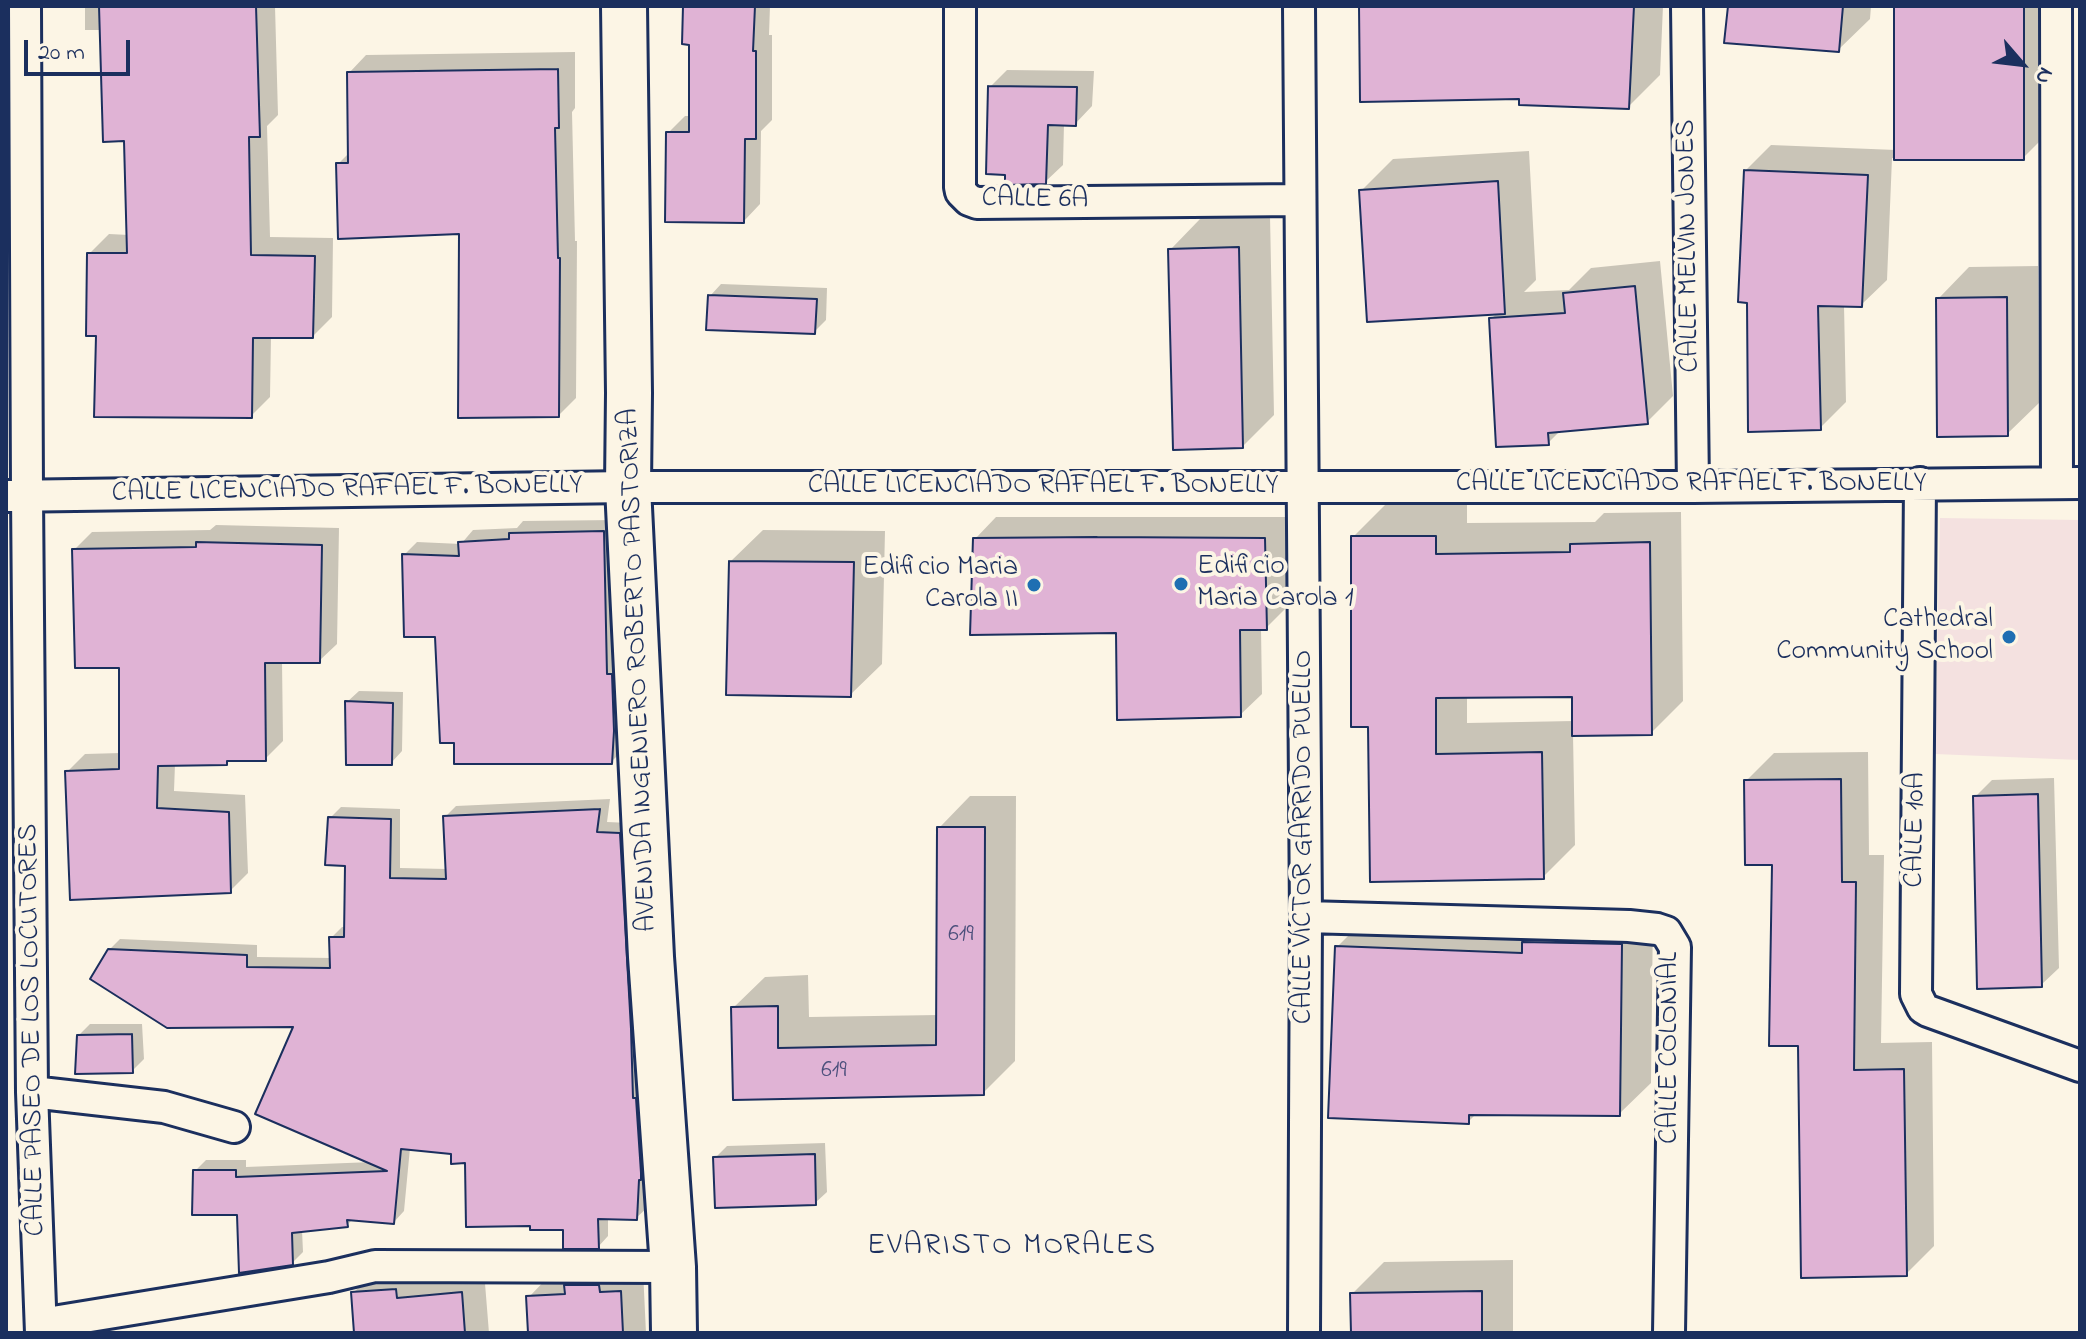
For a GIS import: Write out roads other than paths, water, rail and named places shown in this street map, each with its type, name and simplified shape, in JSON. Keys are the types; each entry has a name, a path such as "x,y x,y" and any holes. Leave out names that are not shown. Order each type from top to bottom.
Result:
{"street":[{"name":"CALLE PASEO DE LOS LOCUTORES","path":"25,6 16,496 41,1328"},
{"name":"AVENIDA INGENIERO ROBERTO PASTORIZA","path":"624,6 628,487 651,957 673,1267 674,1333"},
{"name":"CALLE 6A","path":"960,6 960,187 969,200 977,203 1299,200"},
{"name":"CALLE VÍCTOR GARRIDO PUELLO","path":"1299,6 1306,917 1304,1333"},
{"name":"CALLE MELVIN JONES","path":"1687,6 1693,487"},
{"path":"2056,6 2069,483"},
{"name":"CALLE 10A","path":"1920,483 1916,994 1928,1011 2080,1066"},
{"name":"CALLE LICENCIADO RAFAEL F. BONELLY","path":"16,496 628,487 1693,487 2069,483"},
{"name":"CALLE COLONIAL","path":"1306,917 1629,926 1666,932 1675,947 1669,1333"},
{"path":"32,1092 164,1107 234,1127"},
{"path":"41,1328 329,1277 375,1266 673,1267"}],"place":[{"name":"Edificio Maria Carola 1","path":"1181,584"},
{"name":"Edificio Maria Carola II","path":"1034,585"},
{"name":"Cathedral Community School","path":"2009,637"}],"district":[{"name":"EVARISTO MORALES","path":"1012,1248"}]}
